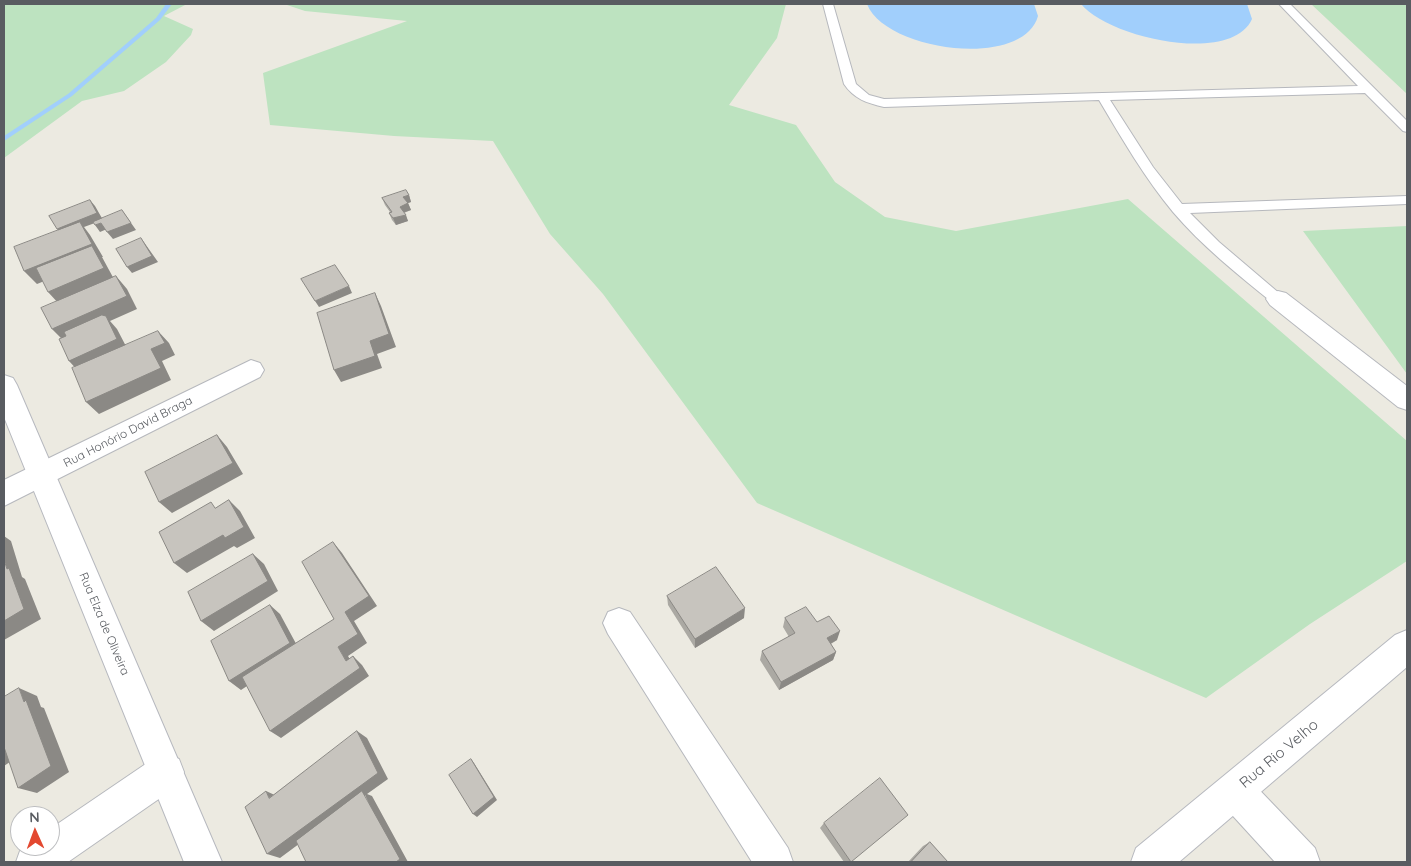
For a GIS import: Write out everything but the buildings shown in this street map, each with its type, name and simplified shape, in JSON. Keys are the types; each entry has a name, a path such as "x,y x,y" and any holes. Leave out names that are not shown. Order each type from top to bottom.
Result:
{"street":[{"path":"1278,299 1407,400"},
{"name":"Rua Honório David Braga","path":"4,494 251,370"},
{"name":"Rua Elza de Oliveira","path":"4,385 203,862"},
{"path":"619,623 774,862"},
{"name":"Rua Rio Velho","path":"1150,862 1407,646"},
{"path":"35,862 166,772"},
{"path":"1235,791 1301,862"}],"lane":[{"path":"828,4 850,84 856,93 869,100 884,103 1369,89"},
{"path":"1284,4 1407,128"},
{"path":"1102,96 1138,155 1178,208 1220,251 1278,299"},
{"path":"1178,208 1407,200"}],"green space":[{"path":"4,4 187,4 164,16 193,29 191,35 166,62 124,91 82,101 4,158"},
{"path":"284,4 786,4 777,38 729,105 796,125 835,182 885,217 956,231 1128,199 1407,441 1407,561 1310,624 1206,698 757,503 603,294 550,234 493,141 394,136 270,125 263,73 407,21 305,11"},
{"path":"1311,4 1407,4 1407,94"},
{"path":"1407,226 1407,374 1303,231"}],"water":[{"path":"867,4 1034,4 1038,16 1027,33 1007,44 982,48 954,48 925,43 899,33 879,20"},
{"path":"1081,4 1247,4 1252,19 1240,33 1220,41 1196,44 1141,36 1116,27 1095,16"}],"waterway":[{"path":"4,139 70,95 158,19 169,4"}]}
